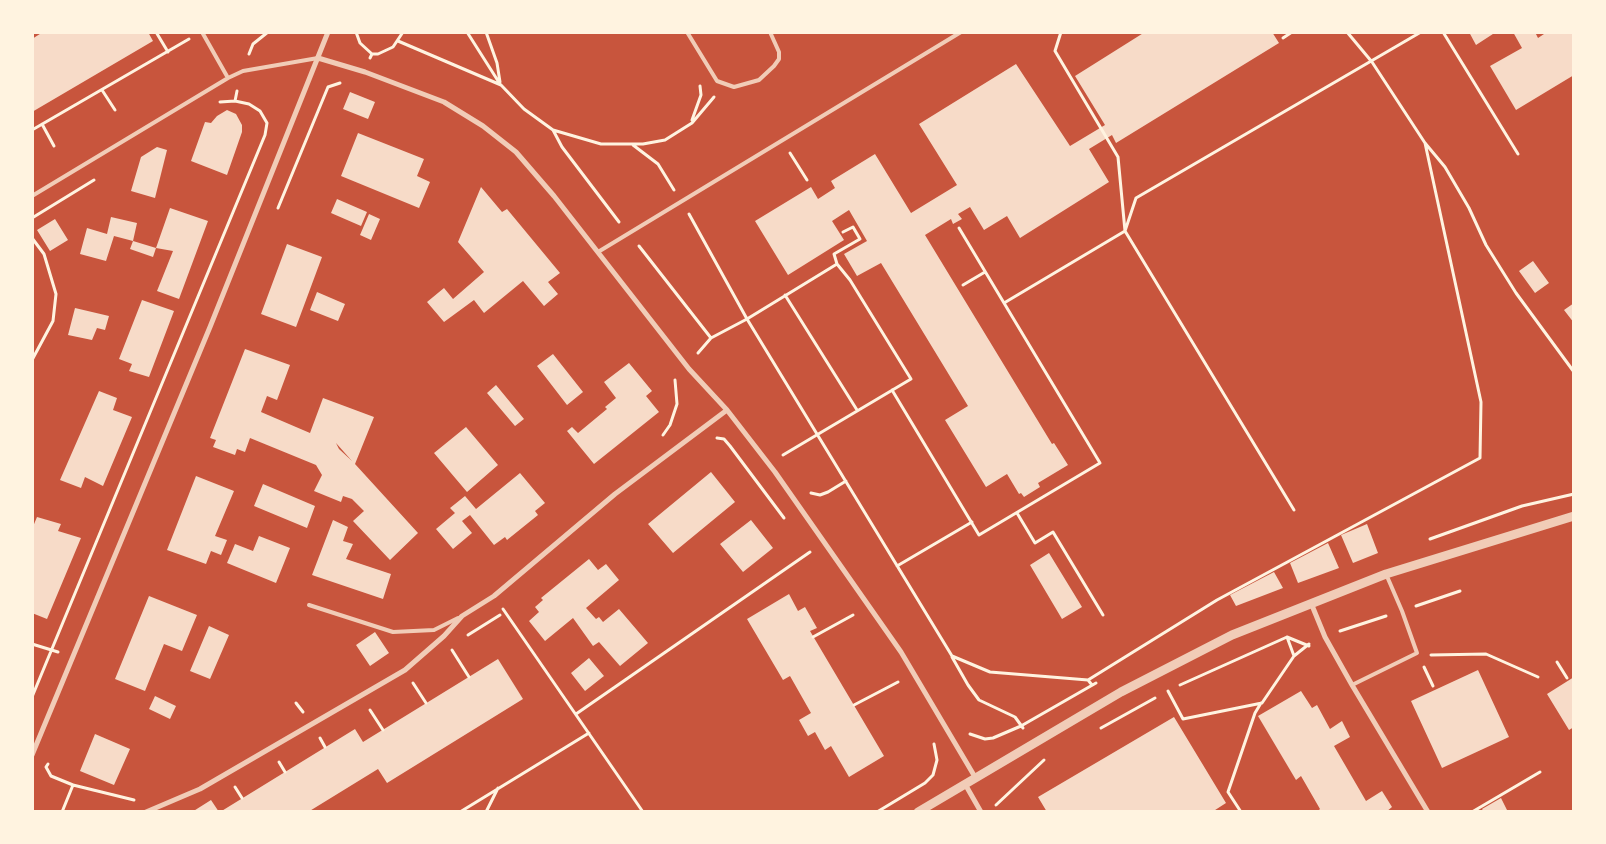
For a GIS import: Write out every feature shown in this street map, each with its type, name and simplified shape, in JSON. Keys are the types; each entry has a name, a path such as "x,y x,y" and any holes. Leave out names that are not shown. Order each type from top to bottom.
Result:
{"street":[{"path":"32,755 74,658 328,32"},
{"path":"318,58 365,72 444,102 483,126 516,152 554,196 689,369 727,410 775,472 901,652 975,777"},
{"path":"146,812 200,789 405,670 444,636 462,616 494,596 615,494 727,410"},
{"path":"918,812 964,783 1121,692 1232,635 1386,574 1574,516"},
{"path":"1311,603 1325,637 1428,812"},
{"path":"964,783 981,812"}],"lane":[{"path":"202,32 228,78"},
{"path":"687,32 712,74 724,85 740,87 760,80 769,73 779,58 779,52 770,32"},
{"path":"598,252 783,142 961,32"},
{"path":"32,196 243,70 318,58"},
{"path":"1352,685 1417,653 1402,610 1386,574"},
{"path":"309,605 393,632 406,633 434,630 462,616"}],"path":[{"path":"156,32 168,52"},
{"path":"356,32 360,43 372,54"},
{"path":"372,54 385,51 398,41 403,32"},
{"path":"467,32 501,85 524,109 553,130 601,144 633,145 665,140 692,123 724,85"},
{"path":"486,32 497,63 501,85"},
{"path":"1060,32 1056,51 1118,158 1125,231 1294,510"},
{"path":"1283,38 1292,32"},
{"path":"1349,32 1372,62 1425,143 1445,167 1469,208 1486,245 1516,293 1574,372"},
{"path":"1004,303 1125,231 1136,198 1421,32"},
{"path":"1443,32 1518,154"},
{"path":"32,697 265,135 267,123 260,111 249,104 235,101 243,70 253,44 268,33"},
{"path":"32,130 192,37"},
{"path":"398,41 501,85"},
{"path":"275,216 328,87 336,83 358,86 372,54"},
{"path":"692,123 701,95 700,83"},
{"path":"102,90 115,110"},
{"path":"42,124 54,146"},
{"path":"553,130 562,147 628,234 711,338"},
{"path":"783,142 806,180"},
{"path":"952,656 990,672 1088,680 1217,600 1480,458 1481,402 1425,143"},
{"path":"633,145 658,164 682,202 747,319 968,685 979,700 1015,717 1044,761"},
{"path":"780,458 817,433 911,379 850,280 837,264 834,254 860,238 853,227 843,232"},
{"path":"892,390 980,536 1100,463 959,228"},
{"path":"32,238 44,254 56,294 53,321 32,360"},
{"path":"675,380 699,360 698,352 711,338 747,319 837,264"},
{"path":"963,285 985,272"},
{"path":"785,295 856,410"},
{"path":"660,440 675,413 677,398 672,371"},
{"path":"710,440 724,439 787,522"},
{"path":"804,489 810,493 820,495 846,481"},
{"path":"1017,513 1035,543 1053,532 1103,615"},
{"path":"897,566 972,522"},
{"path":"804,545 814,558"},
{"path":"576,714 810,552"},
{"path":"1241,812 1228,792 1256,713 1294,656 1308,644 1325,637 1460,591"},
{"path":"494,596 643,812"},
{"path":"462,616 469,636 512,605"},
{"path":"848,608 858,622"},
{"path":"813,637 853,615"},
{"path":"1093,733 1168,691 1287,638 1294,656"},
{"path":"32,644 74,658"},
{"path":"450,648 469,677"},
{"path":"1428,656 1486,654 1538,677"},
{"path":"1557,662 1567,678"},
{"path":"405,670 426,703"},
{"path":"893,674 903,688"},
{"path":"1088,680 1092,685"},
{"path":"854,705 898,682"},
{"path":"1168,691 1183,719 1262,703"},
{"path":"361,697 383,730"},
{"path":"460,812 589,733"},
{"path":"993,807 1052,756"},
{"path":"50,758 46,767 51,776 73,784 140,801 168,802"},
{"path":"1472,812 1540,772"},
{"path":"62,812 73,784"},
{"path":"486,812 498,788"}],"building":[{"path":"43,32 148,32 153,41 32,112 32,39"},
{"path":"1145,32 1272,32 1279,43 1116,143 1112,135 1089,149 1109,182 1020,238 1007,216 984,230 970,207 958,214 962,219 953,224 951,219 925,235 1052,444 1054,443 1068,465 1038,483 1040,487 1024,497 1021,493 1019,494 1007,474 986,487 945,420 968,406 881,263 857,276 844,254 867,241 849,210 832,221 844,240 788,275 755,221 811,187 818,199 835,188 831,181 875,154 911,213 957,185 919,124 1016,64 1070,146 1105,125 1075,76"},
{"path":"1469,32 1496,32 1476,45"},
{"path":"1513,32 1535,32 1538,38 1547,32 1574,32 1574,75 1516,110 1490,66 1522,48"},
{"path":"350,92 375,102 368,119 343,109"},
{"path":"227,110 236,114 242,125 242,132 227,175 191,161 205,122 211,123 217,116"},
{"path":"358,133 424,159 417,176 430,182 419,208 341,176"},
{"path":"157,147 167,150 155,198 131,191 141,157"},
{"path":"481,187 502,212 507,209 560,273 548,282 558,294 544,306 523,281 484,313 474,300 444,322 427,302 444,288 453,299 484,272 458,242"},
{"path":"337,199 367,212 361,226 331,213"},
{"path":"170,208 208,221 179,299 157,291 173,251 156,248"},
{"path":"369,214 380,219 371,240 360,235"},
{"path":"111,217 137,223 133,241 114,236 106,261 80,254 87,228 107,234"},
{"path":"55,219 68,240 50,251 37,230"},
{"path":"133,241 156,248 153,257 130,249"},
{"path":"287,244 322,257 296,327 261,314"},
{"path":"1533,261 1549,283 1535,293 1519,271"},
{"path":"317,292 345,304 338,321 310,310"},
{"path":"142,300 174,311 149,377 129,371 132,364 119,359"},
{"path":"1574,303 1574,323 1564,310"},
{"path":"75,308 109,316 105,330 97,328 92,340 68,335"},
{"path":"245,349 290,365 277,400 267,396 261,412 310,433 323,398 374,417 355,464 418,533 390,560 353,521 364,511 352,499 343,496 341,502 314,491 322,475 316,465 250,438 245,452 237,449 235,455 213,447 216,440 210,438","holes":["336,443 352,461 339,449"]},
{"path":"553,354 583,392 567,405 537,366"},
{"path":"629,363 652,391 646,396 659,412 594,464 567,431 572,427 578,433 607,409 605,407 616,398 604,382"},
{"path":"496,385 524,419 515,426 487,393"},
{"path":"99,391 117,398 113,410 132,417 103,486 85,477 81,488 60,480"},
{"path":"466,427 498,465 467,492 434,453"},
{"path":"711,472 735,502 673,553 648,524"},
{"path":"520,473 545,503 535,511 538,515 507,540 505,537 494,545 470,515 462,521 472,533 453,549 436,529 455,513 450,508 465,496 476,509"},
{"path":"196,476 234,491 215,536 227,540 221,555 211,551 206,564 167,550"},
{"path":"263,484 315,506 307,528 254,506"},
{"path":"37,517 61,524 58,531 81,538 47,619 32,613 32,529"},
{"path":"333,520 348,527 343,541 353,544 346,559 391,574 383,599 312,575"},
{"path":"751,520 773,548 743,572 720,544"},
{"path":"1367,524 1378,553 1353,563 1341,535"},
{"path":"259,536 290,548 276,583 227,563 235,544 253,551"},
{"path":"1328,543 1339,568 1298,583 1290,563"},
{"path":"1049,553 1082,607 1062,619 1030,565"},
{"path":"589,559 598,570 606,564 619,580 586,608 596,619 599,617 603,622 619,609 648,643 620,666 599,642 593,646 573,618 545,641 529,621 539,612 535,607 543,600 541,598"},
{"path":"1274,572 1283,588 1236,606 1230,595"},
{"path":"789,594 798,611 805,607 817,628 810,631 884,756 849,777 831,746 825,750 815,732 808,736 799,720 811,713 790,676 783,680 747,619"},
{"path":"149,596 197,615 182,651 164,644 145,691 115,679"},
{"path":"209,626 229,635 210,679 190,671"},
{"path":"375,632 389,653 370,666 356,645"},
{"path":"589,658 604,676 585,691 571,673"},
{"path":"498,659 523,699 387,783 378,769 308,812 220,812 355,729 363,742"},
{"path":"1478,670 1509,737 1442,768 1411,701"},
{"path":"1574,677 1574,727 1569,730 1547,694"},
{"path":"1301,691 1312,708 1317,705 1330,729 1342,721 1350,737 1334,746 1366,801 1382,791 1392,807 1386,812 1317,812 1320,809 1301,776 1296,780 1258,716"},
{"path":"155,696 176,706 170,719 149,709"},
{"path":"1174,717 1226,803 1212,812 1047,812 1038,797"},
{"path":"95,734 130,749 114,785 80,771"},
{"path":"1501,798 1508,812 1484,812 1482,809"},
{"path":"211,800 219,812 192,812"}]}
